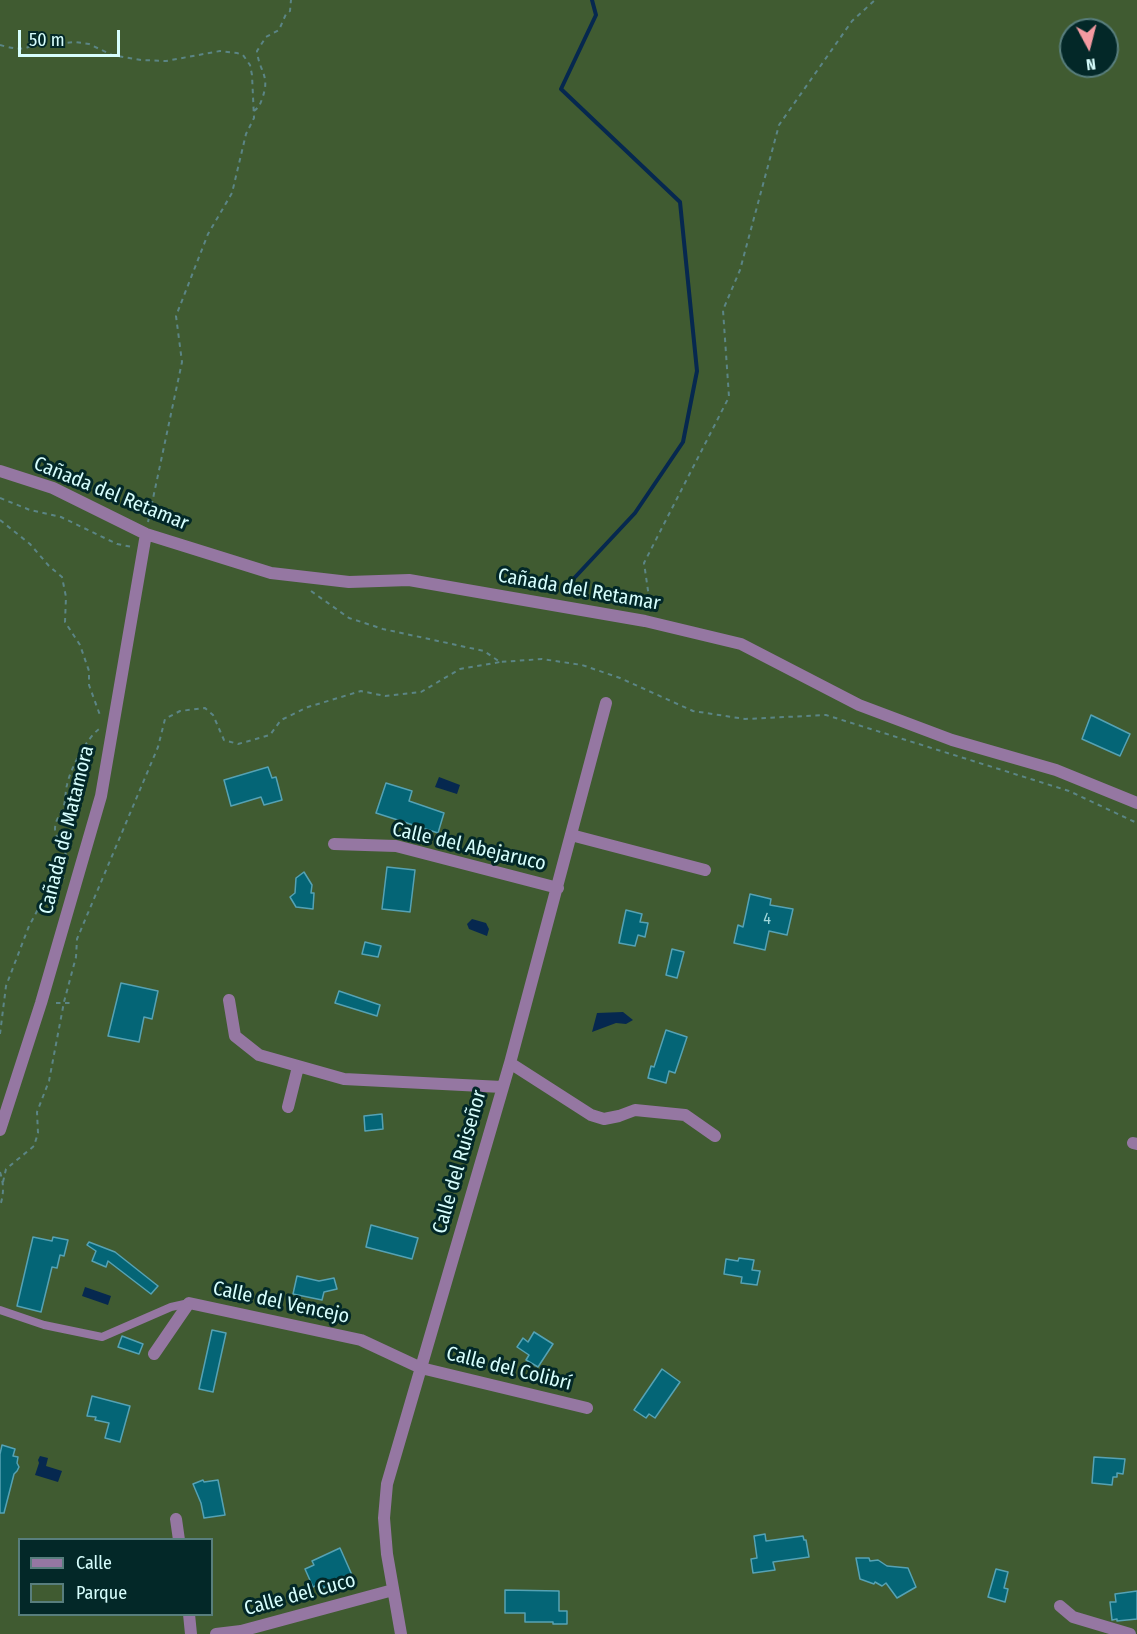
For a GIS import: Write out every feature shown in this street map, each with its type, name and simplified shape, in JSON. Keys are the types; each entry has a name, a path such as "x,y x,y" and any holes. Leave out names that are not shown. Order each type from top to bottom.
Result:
{"street":[{"name":"Cañada del Retamar","path":"0,471 53,488 146,534 271,573 349,582 410,580 645,621 741,644 859,705 952,740 1056,770 1137,803"},
{"name":"Cañada de Matamora","path":"0,1130 41,1003 100,796 146,534"},
{"name":"Calle del Ruiseñor","path":"401,1634 384,1518 387,1484 510,1063 606,703"},
{"path":"572,835 705,870"},
{"name":"Calle del Abejaruco","path":"334,844 396,846 558,888"},
{"path":"229,1000 235,1036 259,1055 345,1079 502,1088"},
{"path":"510,1063 591,1115 604,1119 635,1110 685,1115 715,1136"},
{"path":"288,1107 298,1067"},
{"name":"Calle del Vencejo","path":"154,1354 189,1303 362,1340 421,1368"},
{"name":"Calle del Colibrí","path":"421,1368 587,1408"},
{"path":"176,1520 179,1538"},
{"name":"Calle del Cuco","path":"216,1634 241,1631 393,1590"},
{"path":"1060,1606 1073,1617 1130,1634"},
{"path":"189,1616 191,1634"}],"lane":[{"path":"0,1310 44,1324 102,1337 171,1307 189,1303"}],"path":[{"path":"254,111 260,107 266,88 258,51 266,37 279,30 286,14 290,11 291,0"},
{"path":"645,621 650,604 644,562 729,397 723,310 741,270 779,125 852,21 875,0"},
{"path":"0,45 26,49 35,42 47,39 57,44 75,42 89,44 112,55 158,61 186,59 220,51 237,52 250,65 254,118 246,134 232,193 208,234 176,316 182,362 146,534"},
{"path":"0,498 30,510 61,517 117,544 144,550"},
{"path":"0,520 30,544 62,577 66,597 65,622 80,645 89,671 89,686 101,717 101,728 91,735 67,783 64,807 56,820 55,832 63,844 68,860 66,868"},
{"path":"305,586 349,618 383,629 484,651 500,662"},
{"path":"0,1206 6,1169 34,1146 38,1133 37,1112 49,1082 64,1002 76,957 77,939 158,747 165,719 180,711 205,708 213,715 224,740 238,744 270,735 281,720 308,707 361,691 385,696 421,692 460,669 500,662 542,659 582,665 620,678 693,711 745,719 826,716 1069,791 1137,823"},
{"path":"0,1034 6,986 29,926 43,900 65,876"},
{"path":"0,1172 3,1182"}],"green space":[{"path":"0,0 1137,0 1137,1634 0,1634"}],"water":[{"path":"439,777 460,785 457,794 435,787"},
{"path":"472,919 486,923 489,929 487,936 469,929 467,924"},
{"path":"623,1012 633,1020 626,1024 616,1023 592,1032 597,1013"},
{"path":"85,1287 111,1296 108,1305 82,1296"},
{"path":"40,1456 48,1458 46,1466 62,1471 58,1482 35,1475"}],"building":[{"path":"1091,715 1130,734 1120,756 1082,739"},
{"path":"268,767 272,778 276,777 282,800 264,805 261,797 231,806 224,780"},
{"path":"386,783 412,791 409,801 444,813 438,833 376,813"},
{"path":"387,867 415,870 410,912 382,909"},
{"path":"304,872 312,885 311,893 314,893 313,909 296,907 290,897 295,893 296,878"},
{"path":"750,894 771,899 770,905 793,909 787,935 769,931 765,950 734,943 738,925 743,927"},
{"path":"626,910 642,914 640,922 648,923 645,937 638,935 635,946 619,943"},
{"path":"365,942 381,946 378,957 362,954"},
{"path":"672,949 684,952 677,978 666,975"},
{"path":"121,983 158,991 152,1019 144,1017 139,1042 108,1036"},
{"path":"339,991 380,1005 377,1016 335,1003"},
{"path":"666,1030 687,1037 675,1073 669,1071 666,1083 648,1078"},
{"path":"382,1114 383,1129 365,1131 364,1116"},
{"path":"371,1225 418,1238 412,1259 366,1247"},
{"path":"33,1237 52,1241 53,1237 68,1240 64,1256 60,1255 57,1268 52,1267 41,1312 17,1306"},
{"path":"89,1242 115,1252 158,1286 151,1294 108,1261 106,1267 92,1261 96,1251 87,1245"},
{"path":"739,1258 754,1260 752,1270 760,1271 757,1285 741,1283 742,1277 724,1274 726,1259 738,1261"},
{"path":"297,1276 319,1281 334,1278 337,1289 324,1292 322,1300 293,1294"},
{"path":"212,1330 226,1333 213,1392 199,1389"},
{"path":"534,1332 553,1344 538,1367 526,1360 529,1355 517,1347 523,1338 528,1342"},
{"path":"122,1336 143,1344 139,1354 118,1347"},
{"path":"662,1369 680,1382 655,1418 649,1414 646,1418 634,1410"},
{"path":"92,1396 130,1406 120,1442 105,1438 109,1423 87,1416"},
{"path":"2,1445 15,1449 13,1456 18,1457 19,1467 14,1474 4,1513 0,1513 0,1454"},
{"path":"1094,1457 1125,1459 1123,1474 1117,1473 1117,1477 1113,1477 1112,1485 1092,1483"},
{"path":"203,1480 204,1482 218,1480 225,1515 204,1518 193,1484"},
{"path":"765,1534 766,1541 803,1536 809,1557 773,1562 775,1570 753,1573 751,1559 757,1558 754,1536"},
{"path":"340,1548 352,1575 323,1588 321,1583 313,1587 305,1569 314,1565 312,1561"},
{"path":"856,1558 869,1558 870,1561 878,1560 887,1566 908,1568 916,1587 897,1598 886,1583 882,1586 860,1579"},
{"path":"996,1569 1008,1572 1004,1588 1008,1589 1005,1602 988,1597"},
{"path":"505,1590 559,1591 559,1611 567,1611 567,1624 525,1622 525,1613 505,1613"},
{"path":"1137,1591 1137,1619 1112,1620 1110,1602 1116,1602 1115,1594"}],"waterway":[{"path":"564,589 635,513 683,442 697,371 680,202 561,89 596,15 592,0"}]}
